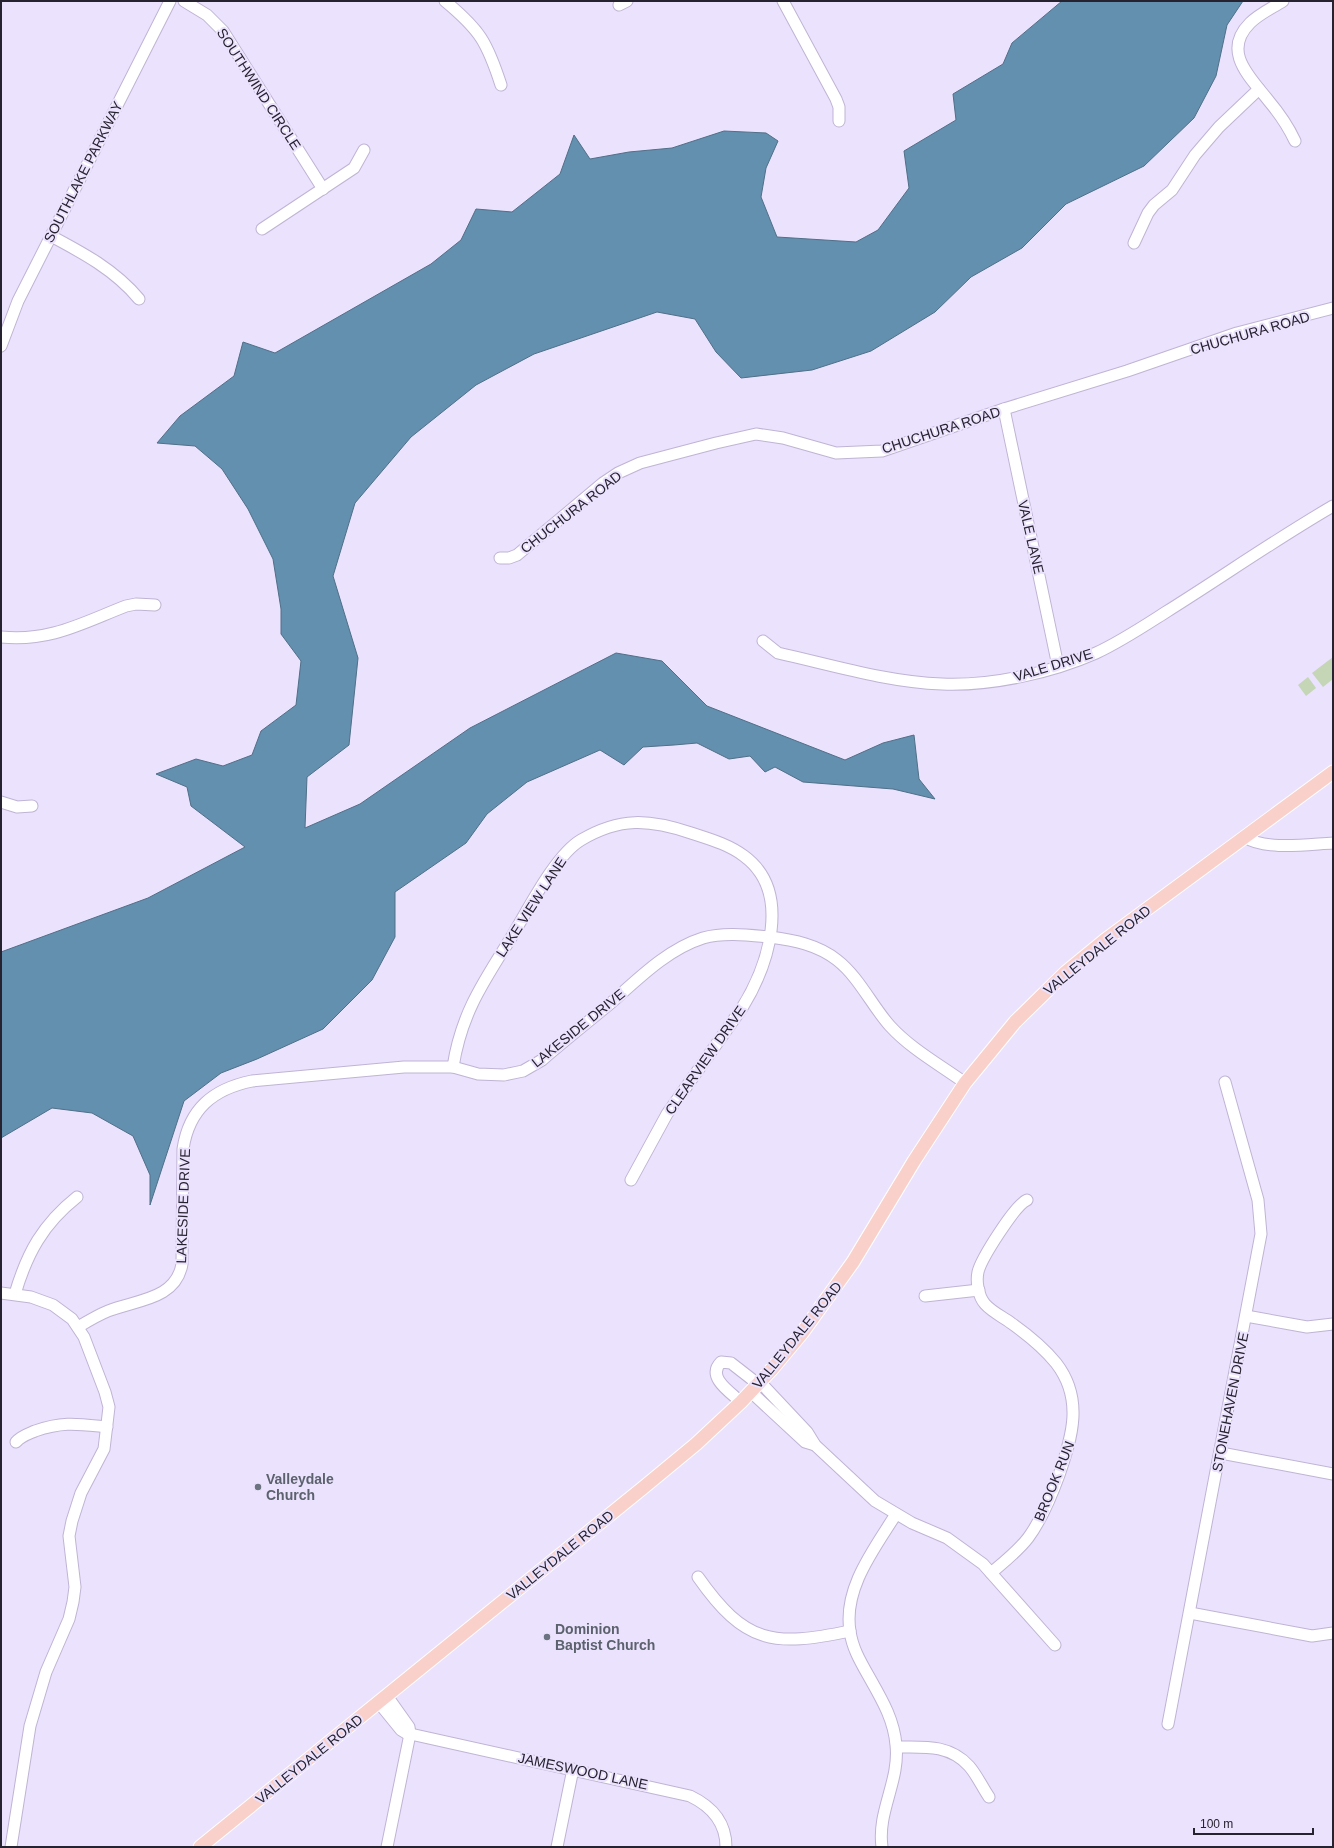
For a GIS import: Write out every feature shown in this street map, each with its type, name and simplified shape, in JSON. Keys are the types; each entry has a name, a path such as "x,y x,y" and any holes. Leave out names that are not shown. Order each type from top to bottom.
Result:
{"main road":[{"name":"VALLEYDALE ROAD","path":"200,1847 383,1700 696,1444 741,1402 817,1314 845,1274 914,1161 965,1083 1015,1022 1066,972 1148,907 1333,772"}],"street":[{"name":"SOUTHLAKE PARKWAY","path":"1,346 18,301 170,1"},
{"name":"SOUTHWIND CIRCLE","path":"184,1 207,15 223,31 323,189"},
{"path":"445,1 480,34 489,51 501,85"},
{"path":"784,1 836,99 839,107 839,121"},
{"path":"1283,1 1250,23 1240,42 1239,51 1240,62 1244,70 1287,126 1295,141"},
{"path":"1134,243 1143,221 1154,205 1172,190 1188,163 1219,127 1259,89"},
{"path":"262,229 354,168 364,150"},
{"path":"51,236 97,261 129,287 139,299"},
{"name":"CHUCHURA ROAD","path":"500,558 509,558 517,555 603,483 618,473 640,463 756,434 783,438 836,452 882,451 1004,409 1127,371 1238,333 1333,308"},
{"name":"VALE LANE","path":"1004,409 1058,666"},
{"name":"VALE DRIVE","path":"763,641 774,650 792,656 882,676 941,684 987,682 1019,677 1096,653 1140,628 1284,535 1333,506"},
{"path":"1,637 42,637 65,631 126,606 136,604 155,605"},
{"path":"1,802 18,807 32,806"},
{"name":"LAKE VIEW LANE","path":"453,1067 458,1042 470,1004 530,905 566,853 580,841 607,828 628,823 653,822 677,828 736,850 758,869 768,888 772,915 769,937"},
{"path":"1245,837 1260,843 1272,844 1333,843"},
{"name":"LAKESIDE DRIVE","path":"78,1327 108,1311 157,1296 170,1286 177,1277 182,1259 183,1149 185,1139 195,1116 212,1096 232,1086 263,1080 392,1067 453,1067 493,1075 504,1075 523,1071 542,1060 635,982 683,947 711,936 729,935 769,937 808,944 838,960 852,974 875,1009 892,1028 965,1083"},
{"name":"CLEARVIEW DRIVE","path":"631,1180 667,1114 733,1022 751,993 761,969 769,937"},
{"name":"STONEHAVEN DRIVE","path":"1168,1724 1259,1244 1261,1218 1258,1200 1225,1082"},
{"path":"15,1294 22,1271 35,1243 49,1224 77,1197"},
{"name":"BROOK RUN","path":"991,1573 1023,1544 1042,1516 1070,1445 1074,1416 1067,1383 1057,1364 1038,1342 984,1304 979,1290 978,1272 985,1256 1015,1210 1027,1200"},
{"path":"925,1296 979,1290"},
{"path":"1,1293 31,1297 53,1304 62,1310 78,1327 108,1402 104,1449 81,1493 72,1521 69,1536 75,1587 73,1602 69,1619 46,1672 30,1726 11,1847"},
{"path":"1246,1316 1307,1327 1333,1324"},
{"path":"741,1402 716,1377 714,1370 720,1362 731,1362 807,1432 815,1445 875,1501 896,1514 947,1538 983,1564 1010,1597 1055,1646"},
{"path":"16,1442 20,1437 63,1423 107,1427"},
{"path":"1220,1453 1333,1474"},
{"path":"882,1847 882,1822 894,1775 897,1747 890,1716 858,1658 850,1631 851,1606 856,1583 896,1514"},
{"path":"698,1576 729,1615 758,1634 787,1640 800,1640 850,1631"},
{"path":"1190,1613 1312,1636 1333,1633"},
{"name":"JAMESWOOD LANE","path":"383,1700 402,1730 410,1734 682,1793 709,1807 720,1820 726,1847"},
{"path":"387,1847 410,1734"},
{"path":"897,1747 934,1747 946,1750 958,1756 970,1767 989,1797"},
{"path":"557,1847 573,1769"}],"green space":[{"path":"1333,657 1333,679 1323,687 1312,673"},
{"path":"1308,677 1316,688 1306,696 1298,685"}],"water":[{"path":"1062,1 1243,1 1227,25 1216,76 1194,118 1144,166 1066,204 1022,248 971,277 935,312 871,351 812,370 741,378 716,352 695,319 657,312 534,354 476,385 411,437 355,503 333,576 358,658 349,745 307,777 305,828 360,804 470,728 616,653 662,661 707,706 845,760 883,743 914,735 919,779 935,799 893,789 803,782 775,767 765,772 750,756 729,759 697,743 643,747 624,765 600,750 527,782 487,814 466,843 395,892 395,937 372,980 323,1029 257,1059 221,1073 184,1101 150,1205 150,1175 133,1136 92,1113 52,1108 1,1138 1,952 148,898 245,847 191,806 187,787 156,774 196,759 223,766 252,755 261,731 296,705 301,661 281,634 281,609 273,559 248,509 222,469 195,446 157,443 180,416 234,376 243,342 275,353 431,264 461,240 476,209 512,212 560,174 574,135 590,159 629,152 672,148 724,131 766,133 778,141 766,168 761,197 777,237 856,242 878,230 909,188 904,151 956,120 953,94 1003,64 1012,43"}],"place":[{"name":"Valleydale Church","path":"258,1487"},
{"name":"Dominion Baptist Church","path":"547,1637"}]}
